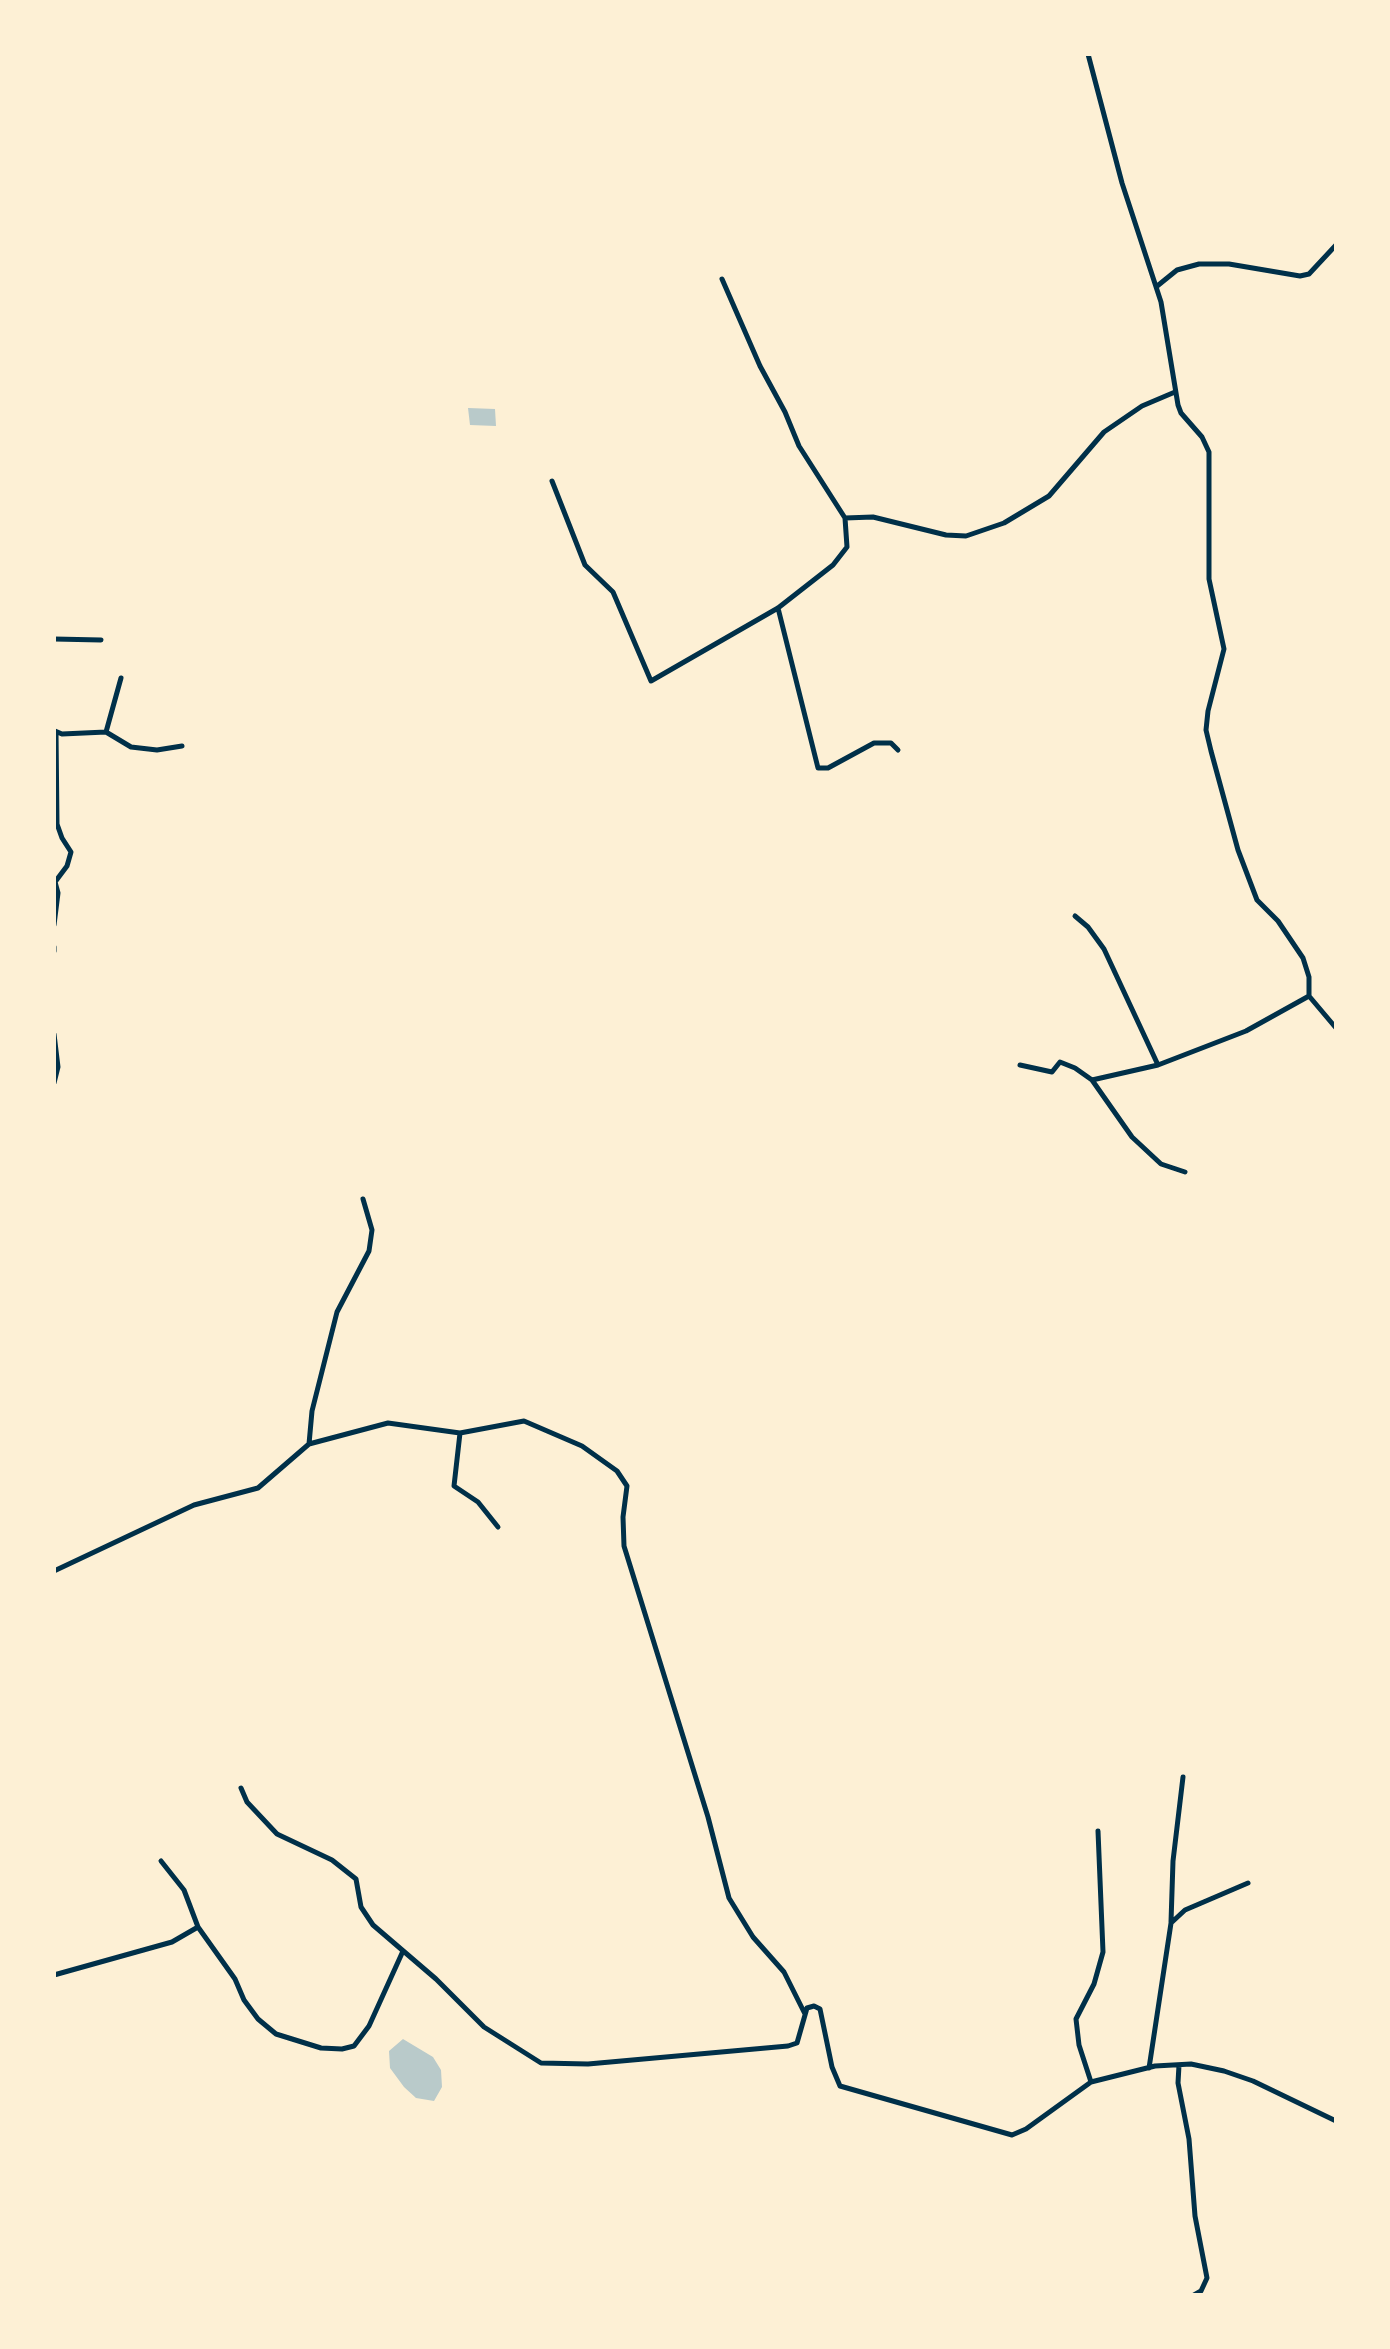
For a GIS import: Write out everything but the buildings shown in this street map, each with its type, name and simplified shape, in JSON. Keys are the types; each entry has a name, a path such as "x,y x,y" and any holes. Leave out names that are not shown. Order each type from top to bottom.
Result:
{"street":[{"path":"1088,54 1122,183 1161,302 1181,413 1202,437 1210,461 1209,579 1224,649 1208,711 1206,730 1211,751 1238,850 1257,900 1303,958 1309,977 1309,996 1336,1028"},
{"path":"1156,287 1177,270 1199,264 1229,264 1300,276 1309,274 1336,245"},
{"path":"552,481 585,565 613,592 651,681 778,608 833,565 847,547 845,518 799,446 722,279"},
{"path":"845,518 873,517 946,535 966,536 1004,523 1049,496 1104,432 1142,406 1175,392"},
{"path":"778,608 818,768 828,768 874,743 891,743 898,750"},
{"path":"54,639 101,640"},
{"path":"106,732 121,678"},
{"path":"54,925 58,893 55,882 67,866 71,852 57,824 55,731 106,732 131,747 157,750 182,746"},
{"path":"1075,916 1088,927 1104,949 1158,1065"},
{"path":"1092,1080 1158,1065 1246,1031 1309,996"},
{"path":"54,1034 58,1067 54,1083"},
{"path":"1020,1065 1052,1072 1060,1062 1075,1068 1092,1080 1132,1137 1161,1164 1185,1172"},
{"path":"309,1444 312,1411 337,1312 369,1251 372,1230 363,1199"},
{"path":"54,1571 194,1505 258,1488 309,1444 388,1423 460,1433 524,1421 582,1446 617,1471 627,1486 623,1517 624,1546 708,1817 729,1898 753,1937 784,1972 805,2015"},
{"path":"460,1433 454,1486 478,1502 498,1527"},
{"path":"1149,2068 1171,1923 1173,1861 1183,1777"},
{"path":"241,1788 247,1802 277,1834 332,1860 356,1879 361,1907 373,1925 436,1979 484,2027 541,2063 588,2064 788,2046 797,2043 801,2037 807,2008 814,2006 820,2009 832,2067 840,2086 1012,2135 1026,2129 1091,2082 1149,2068 1191,2064 1224,2071 1336,2121"},
{"path":"1091,2082 1079,2045 1076,2019 1094,1984 1103,1952 1098,1831"},
{"path":"161,1861 184,1890 198,1927 235,1979 244,2000 258,2019 276,2034 321,2048 354,2046 361,2040 403,1951"},
{"path":"1171,1923 1185,1910 1248,1883"},
{"path":"54,1975 172,1942 198,1927"},
{"path":"1179,2065 1178,2083 1189,2139 1195,2216 1207,2278 1201,2291 1194,2295"}],"shaded area":[{"path":"468,408 495,409 496,426 470,425"},
{"path":"403,2039 433,2057 441,2070 442,2087 434,2101 416,2098 390,2068 389,2051"}]}
